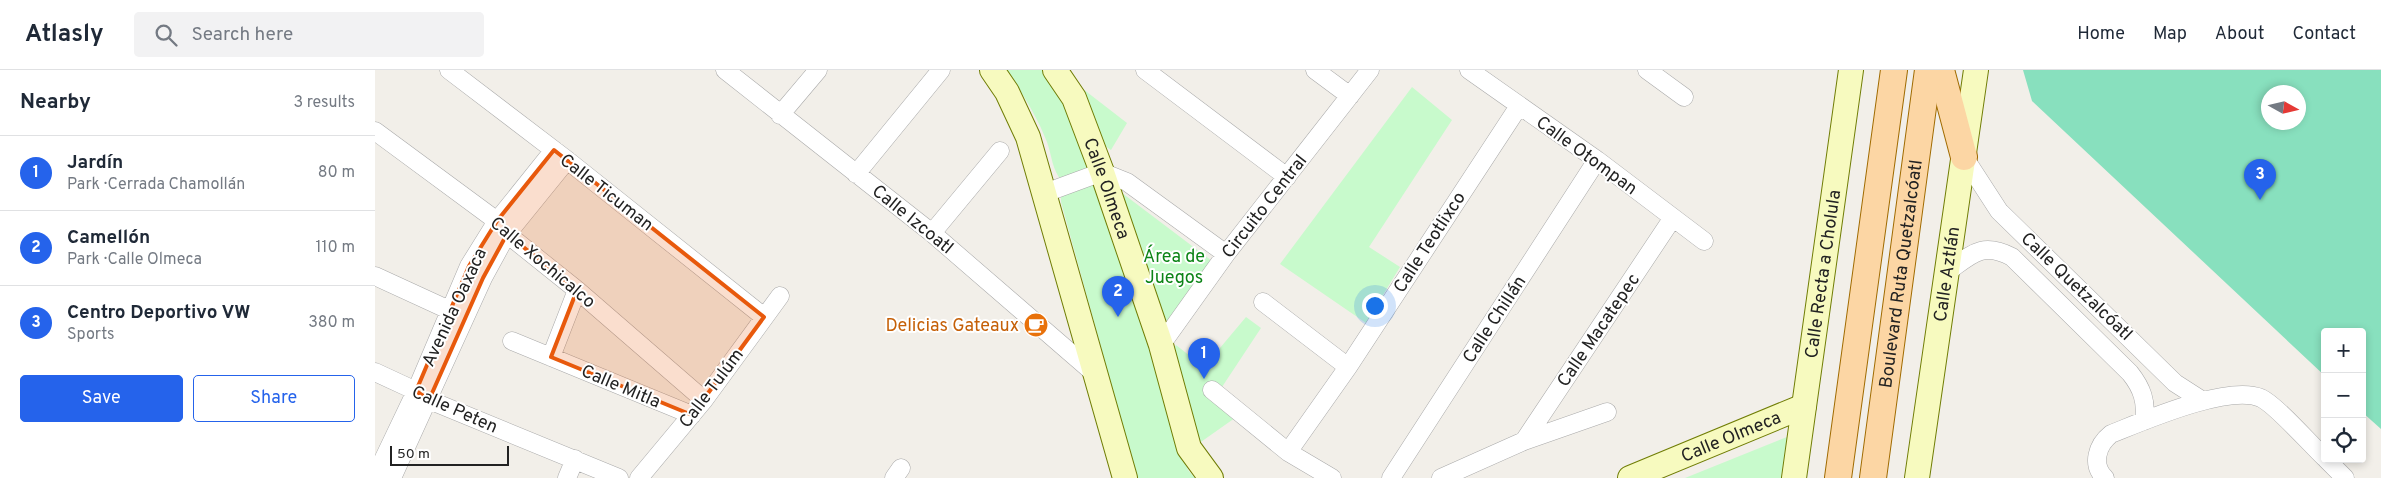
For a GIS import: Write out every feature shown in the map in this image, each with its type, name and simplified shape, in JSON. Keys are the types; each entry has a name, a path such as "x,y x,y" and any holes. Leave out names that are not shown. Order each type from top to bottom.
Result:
{"main road":[{"path":"1838,478 1894,70"},
{"name":"Boulevard Ruta Quetzalcóatl","path":"1873,478 1928,70"},
{"path":"1941,70 1964,157"}],"street":[{"name":"Calle Ticuman","path":"449,70 560,155 764,317"},
{"name":"Calle Izcoatl","path":"725,70 932,233 1095,374"},
{"path":"780,115 818,70"},
{"path":"856,174 941,70"},
{"path":"992,70 1007,92 1028,137 1125,478"},
{"name":"Calle Olmeca","path":"1055,70 1074,98 1102,172 1161,344 1189,448 1211,478"},
{"path":"1145,70 1287,177"},
{"path":"1315,70 1350,96"},
{"name":"Circuito Central","path":"1161,344 1226,254 1370,70"},
{"name":"Calle Otompan","path":"1469,70 1597,160 1704,241"},
{"path":"1647,70 1684,97"},
{"name":"Calle Recta a Cholula","path":"1794,478 1851,70"},
{"name":"Calle Aztlán","path":"1917,478 1976,70"},
{"name":"Calle Teotlixco","path":"1288,452 1348,367 1519,106"},
{"name":"Calle Xochicalco","path":"375,130 502,228 705,400"},
{"path":"932,233 1000,151"},
{"name":"Avenida Oaxaca","path":"392,478 422,396 449,310 469,266 560,155"},
{"name":"Calle Quetzalcóatl","path":"1964,157 1999,211 2175,384 2203,401"},
{"name":"Calle Chillán","path":"1391,478 1597,160"},
{"path":"1045,193 1102,172 1127,182 1226,254"},
{"name":"Calle Macatepec","path":"1524,441 1672,218"},
{"name":"Avenida Oaxaca","path":"376,477 422,396 483,278 502,228"},
{"name":"Calle Quetzalcóatl","path":"1947,273 1977,251 1988,249 2011,257 2124,365 2142,392 2145,421"},
{"path":"375,276 449,310"},
{"path":"551,357 577,290"},
{"name":"Calle Tulúm","path":"639,478 705,400 781,296"},
{"path":"1263,302 1348,367"},
{"name":"Calle Mitla","path":"512,341 692,415"},
{"path":"2124,365 2141,349"},
{"name":"Calle Peten","path":"375,372 422,396 619,478"},
{"path":"1212,390 1288,452 1332,478"},
{"path":"2105,478 2097,463 2099,446 2105,438 2145,421 2203,401 2243,394 2260,398 2267,402 2321,455"},
{"name":"Calle Olmeca","path":"1631,478 1804,406"},
{"path":"1441,478 1524,441 1607,412"},
{"path":"567,478 575,459"},
{"path":"2329,463 2345,478"}],"highlighted area":[{"path":"554,150 764,317 692,415 551,357 577,290 507,234 483,278 429,400 416,391 469,266 497,221"}],"green space":[{"path":"1007,70 1050,70 1095,168 1062,181 1054,168 1047,142 1039,123"},
{"path":"2023,70 2381,70 2381,429 2366,416 2366,328 2321,328 2321,372 2032,101"},
{"path":"1073,78 1083,89 1127,123 1111,150 1099,138"},
{"path":"1412,87 1452,120 1369,247 1400,267 1366,323 1280,264"},
{"path":"1092,180 1132,277 1171,423 1188,470 1195,478 1137,478 1061,202 1061,193"},
{"name":"Área de Juegos","path":"1122,193 1212,261 1168,320 1164,320 1120,195"},
{"path":"1246,317 1261,328 1220,390 1242,413 1198,444 1174,348 1176,345 1204,367"},
{"path":"1787,437 1781,478 1685,478"}],"place":[{"name":"Centro Deportivo VW","path":"2260,200"},
{"name":"Camellón","path":"1118,317"},
{"name":"Delicias Gateaux","path":"1036,325"},
{"name":"Jardín","path":"1204,379"}]}
